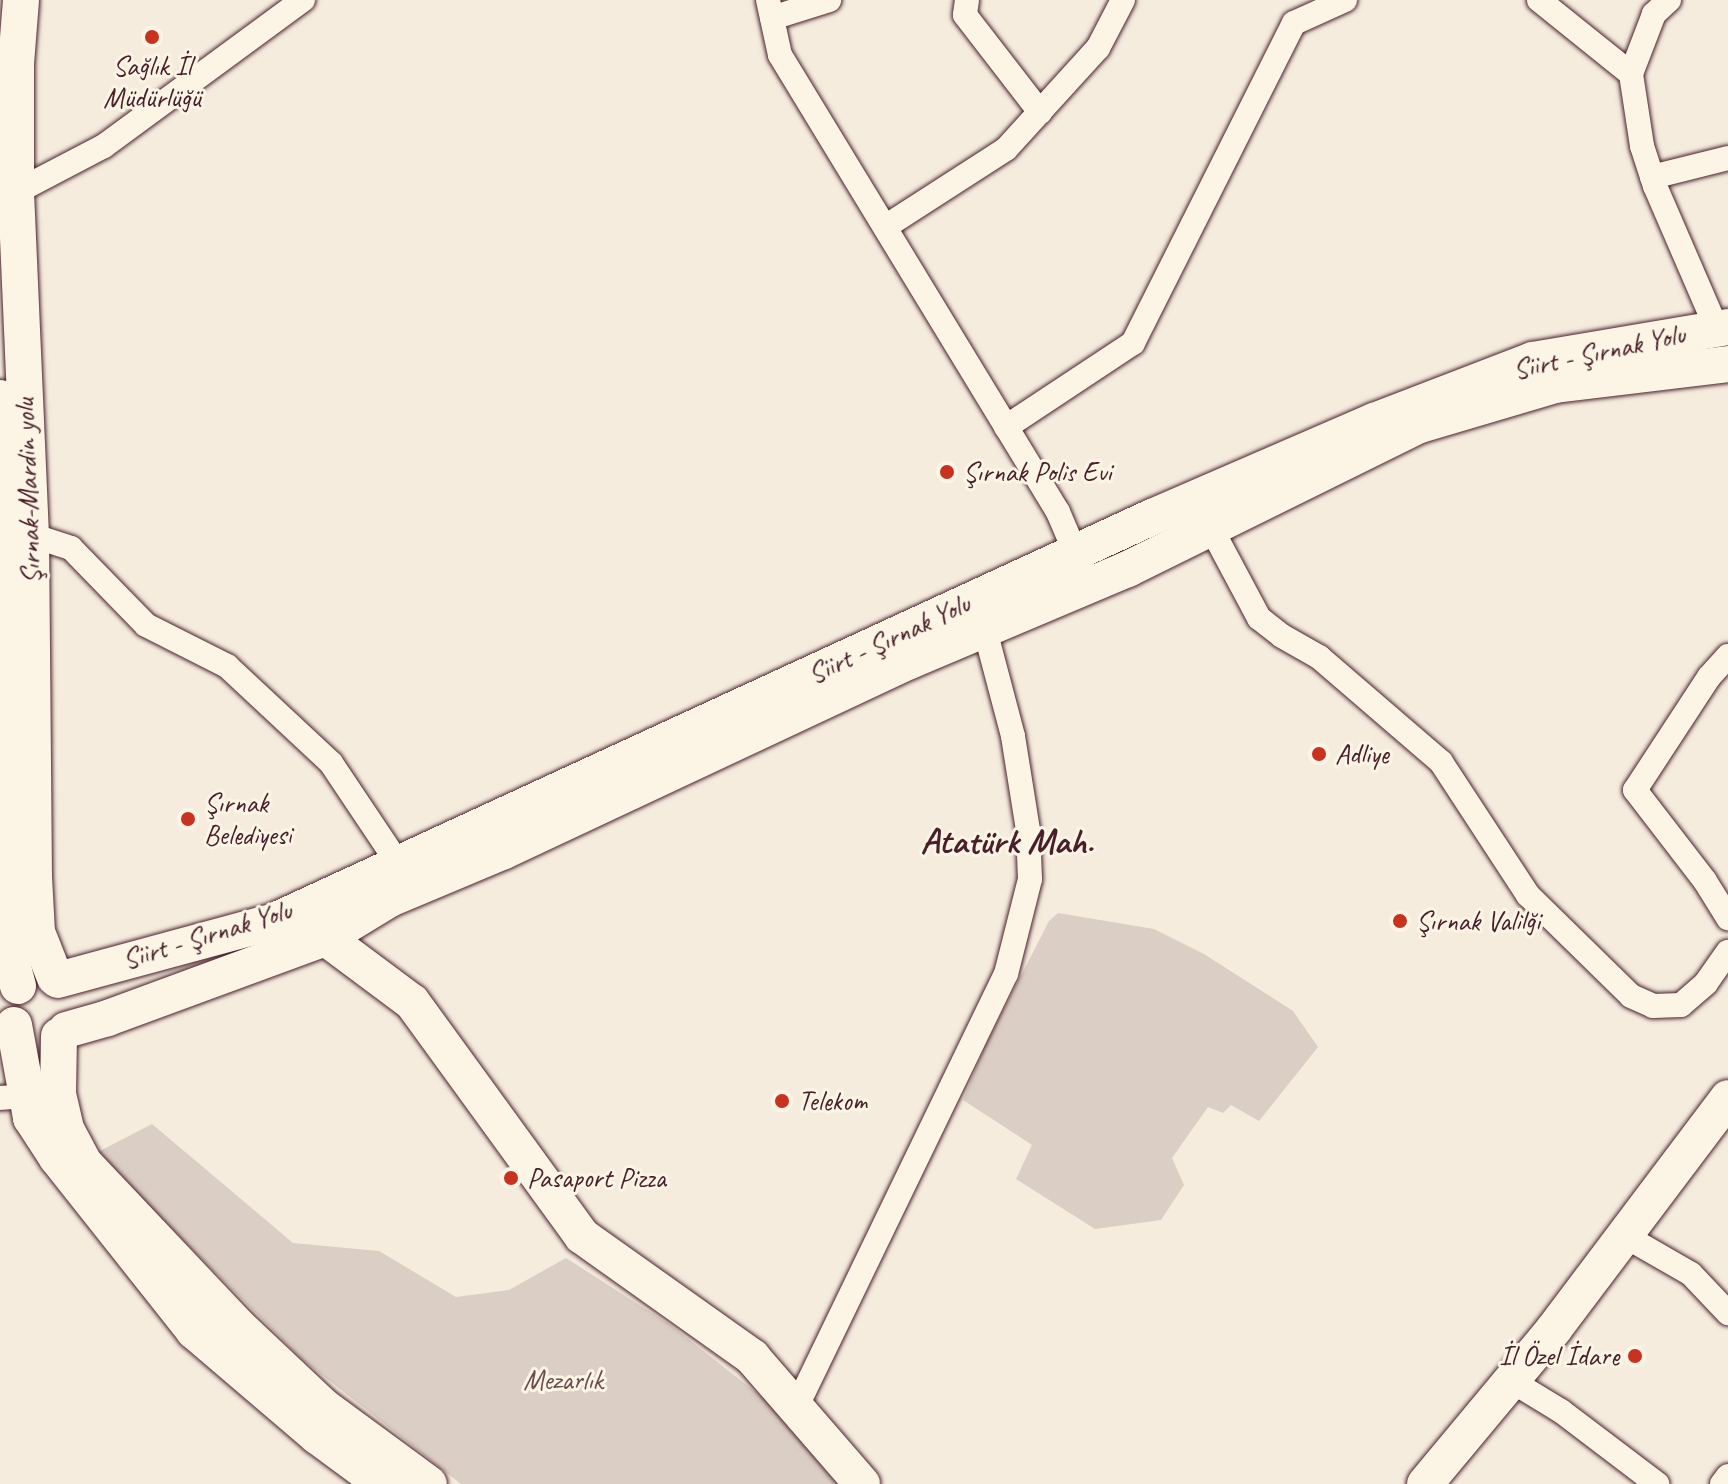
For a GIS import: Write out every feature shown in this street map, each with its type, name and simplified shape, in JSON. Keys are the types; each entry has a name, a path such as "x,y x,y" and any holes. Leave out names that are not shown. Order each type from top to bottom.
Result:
{"street":[{"name":"Şırnak-Mardin yolu","path":"21,0 8,193 31,535 37,932 57,979"},
{"path":"8,193 104,146 303,0"},
{"path":"829,0 770,9 780,55 1058,512 1082,570"},
{"path":"967,0 965,15 1040,112"},
{"path":"885,227 1006,149 1098,48 1123,0"},
{"path":"1006,427 1133,343 1294,23 1345,0"},
{"path":"1539,0 1631,74"},
{"path":"1669,0 1654,14 1631,74 1642,146 1652,177 1723,328"},
{"path":"1652,177 1728,158"},
{"name":"Siirt - Şırnak Yolu","path":"1082,570 1152,517 1374,421 1533,360 1723,328"},
{"name":"Siirt - Şırnak Yolu","path":"57,979 272,922 398,863 1082,570 1211,528 1420,425 1555,385 1728,364"},
{"name":"Şırnak-Mardin yolu","path":"0,398 7,531 0,757"},
{"path":"1211,528 1259,618 1319,657 1441,762 1528,895 1631,996 1653,1006 1681,1005 1706,983 1728,952"},
{"path":"31,535 71,548 146,625 227,666 331,763 398,863"},
{"path":"796,1408 1006,974 1030,879 1028,830 1013,736 981,614"},
{"name":"Siirt - Şırnak Yolu","path":"62,1033 326,938 390,899 504,851 981,614"},
{"path":"1728,656 1709,677 1635,790 1705,881 1728,918"},
{"path":"0,771 3,930 13,1097 57,1158 194,1331 317,1436 382,1484"},
{"path":"314,900 326,938 412,1002 582,1236 752,1357 862,1484"},
{"path":"10,1007 35,976 57,979 73,1002 74,1012 62,1033 58,1094 66,1129 84,1163 236,1324 324,1407 429,1484"},
{"path":"10,1007 29,1038 39,1041 62,1033"},
{"path":"1425,1484 1625,1236 1728,1098"},
{"path":"1625,1236 1691,1274 1728,1313"},
{"path":"1510,1380 1561,1411 1657,1484"},
{"path":"1722,1484 1728,1476"}],"green space":[{"path":"1058,913 1154,929 1204,954 1293,1011 1318,1047 1259,1121 1231,1105 1223,1113 1208,1107 1172,1158 1184,1185 1161,1220 1095,1229 1016,1179 1032,1145 963,1100 986,1044 1049,921"},
{"name":"Mezarlık","path":"152,1124 293,1243 379,1251 456,1297 509,1290 566,1258 669,1324 767,1401 837,1484 461,1484 303,1360 96,1153"}],"place":[{"name":"Sağlık İl Müdürlüğü","path":"152,37"},
{"name":"Şırnak Polis Evi","path":"947,472"},
{"name":"Adliye","path":"1319,754"},
{"name":"Şırnak Belediyesi","path":"188,819"},
{"name":"Şırnak Valilği","path":"1400,921"},
{"name":"Telekom","path":"782,1101"},
{"name":"Pasaport Pizza","path":"511,1178"},
{"name":"İl Özel İdare","path":"1635,1356"}],"district":[{"name":"Atatürk Mah.","path":"1007,842"}]}
